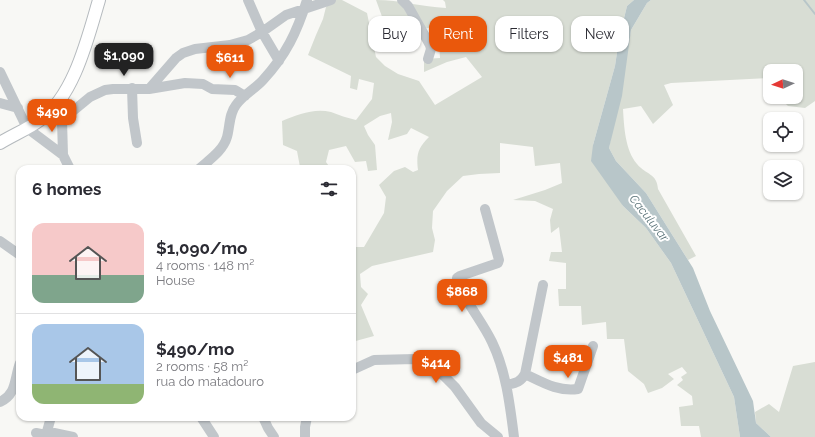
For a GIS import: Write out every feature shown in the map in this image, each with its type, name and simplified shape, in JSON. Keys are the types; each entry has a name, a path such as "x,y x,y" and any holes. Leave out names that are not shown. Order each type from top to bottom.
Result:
{"main road":[{"path":"0,143 41,120 56,104 70,84 81,58 99,0"}],"street":[{"path":"248,0 262,32 279,61"},
{"path":"149,88 183,53 195,49 230,45 248,40 286,15 306,4 331,0"},
{"path":"407,2 430,45 431,49 428,59"},
{"path":"203,165 220,150 226,138 232,111 236,104 264,78 279,61 296,33 306,4"},
{"path":"0,72 27,128 64,155"},
{"path":"62,120 90,97 105,90 149,88 185,83 203,84 212,89 235,90 245,96"},
{"path":"132,88 133,118 137,143"},
{"path":"0,103 18,108"},
{"path":"56,104 62,120 64,155 68,165"},
{"path":"485,209 499,260 498,263 460,276 457,278 457,281 492,342 506,384 514,437"},
{"path":"0,241 16,252"},
{"path":"506,384 518,382 525,374 543,285"},
{"path":"525,374 552,387 569,391 578,389 593,346"},
{"path":"356,368 374,360 415,359 428,364 444,376 455,387 481,423 498,437"},
{"path":"0,402 6,399 14,389 16,381"},
{"path":"49,421 41,434 54,433 73,437"},
{"path":"203,421 211,435"},
{"path":"265,421 274,437"},
{"path":"305,437 306,421"}],"shaded area":[{"path":"335,0 342,0 367,13 368,52 375,52 376,57 385,66 398,74 419,81 435,105 482,77 466,57 447,62 424,72 424,59 440,58 440,52 487,52 487,16 429,16 429,28 421,29 421,16 382,16 376,0 446,8 443,0 634,0 627,6 625,16 571,16 571,52 617,52 615,66 593,145 623,206 646,228 671,263 734,397 740,437 701,437 699,426 681,426 679,407 693,405 692,396 677,385 683,380 681,377 687,373 682,367 668,374 674,379 662,388 648,393 644,384 628,371 624,339 607,339 606,322 582,325 581,306 559,306 558,289 566,289 566,263 549,261 551,252 562,252 559,227 551,233 550,220 553,209 535,201 513,200 562,183 560,163 535,166 533,147 500,143 500,173 463,176 447,191 433,211 432,228 435,240 433,252 372,266 360,274 361,287 368,294 361,305 374,336 356,341 356,247 364,247 384,213 386,197 379,185 394,171 405,167 413,172 418,170 417,160 420,148 429,137 411,128 407,134 388,140 392,122 391,113 380,116 364,126 375,145 377,170 368,171 366,161 355,162 346,146 329,150 326,162 328,165 300,165 297,151 283,145 282,121 294,116 318,111 331,112 356,120 372,99 374,83 359,79 357,90 350,88 351,76 308,55 323,19 326,7"},
{"path":"651,0 815,0 815,101 805,108 788,106 786,104 803,104 803,64 763,64 763,78 671,83 664,85 673,105 653,124 641,106 623,109 626,138 630,152 640,168 656,180 658,189 696,256 688,260 646,193 616,161 609,148 627,52 629,52 631,30 647,3"},
{"path":"815,362 815,437 771,437 756,423 755,412 769,404 779,412 793,366"}],"water":[{"path":"634,0 651,0 647,3 631,30 629,45 629,16 625,16 627,6"},
{"name":"Caculuvar","path":"617,52 628,52 622,96 609,148 616,161 646,193 693,268 710,311 753,401 756,423 771,437 740,437 734,397 671,263 646,228 623,206 591,161 593,145 615,66"}],"waterway":[{"path":"804,0 815,14"}]}
